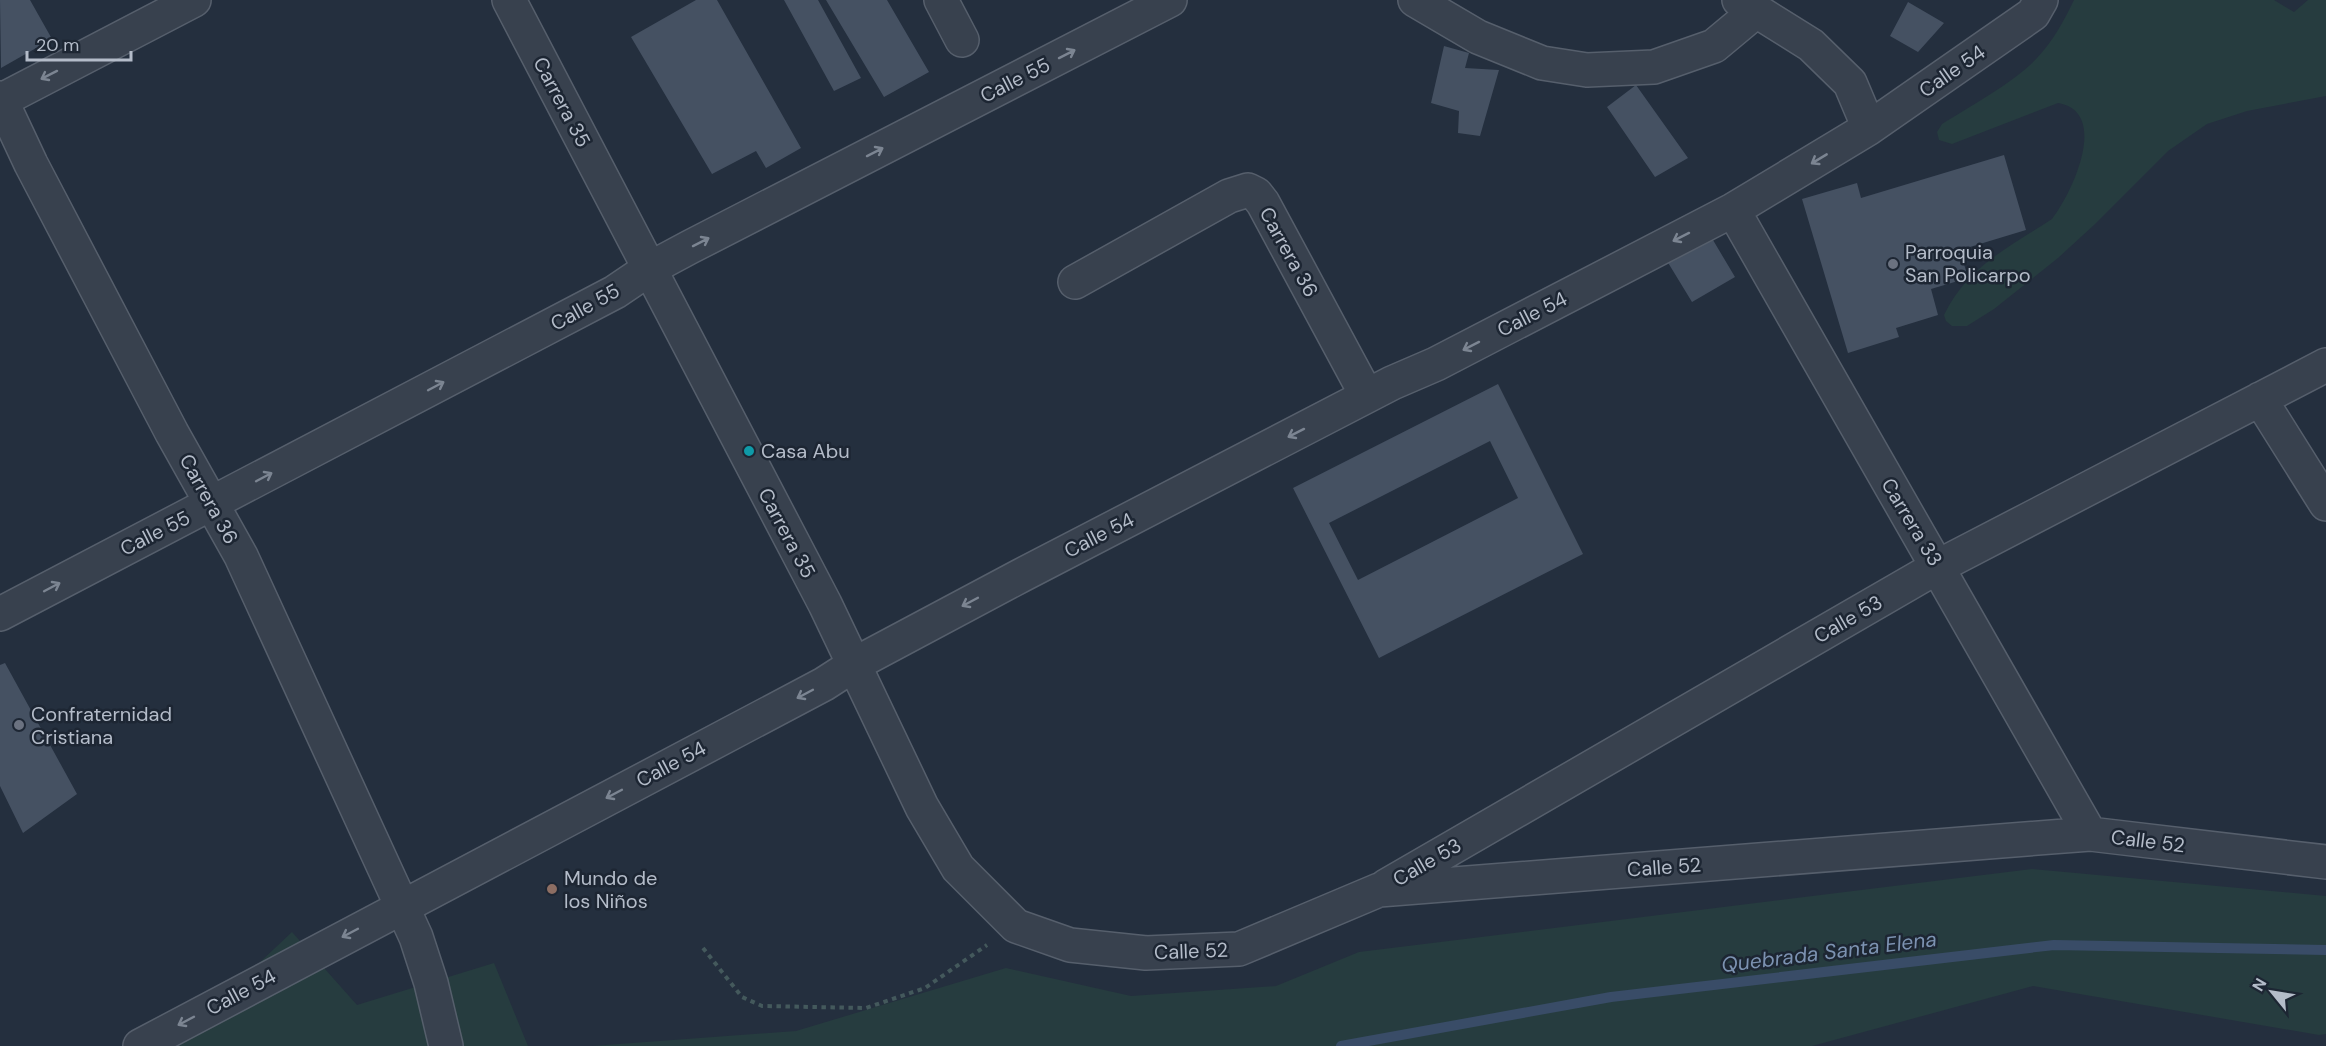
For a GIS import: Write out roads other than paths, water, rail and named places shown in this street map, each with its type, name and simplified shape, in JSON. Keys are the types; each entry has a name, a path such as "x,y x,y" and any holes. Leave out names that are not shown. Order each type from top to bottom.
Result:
{"street":[{"path":"0,100 194,0"},
{"name":"Carrera 35","path":"509,0 855,664 922,807 958,868 1016,926"},
{"path":"941,0 962,40"},
{"name":"Calle 55","path":"0,614 615,292 649,269 1170,0"},
{"path":"1415,0 1478,37 1542,63 1587,70 1654,67 1714,46 1747,6 1811,45 1850,83 1869,128"},
{"name":"Calle 54","path":"140,1046 825,684 855,664 1392,383 1436,364 1733,210 1869,128 2034,14 2041,0"},
{"name":"Carrera 36","path":"0,100 36,174 172,433 241,556 416,937 431,983 446,1046"},
{"name":"Carrera 36","path":"1075,282 1229,196 1248,190 1256,194 1263,203 1367,396"},
{"name":"Carrera 33","path":"1733,210 1893,491 1939,566 2090,834"},
{"name":"Calle 53","path":"1379,890 1939,566 2326,365"},
{"path":"2260,399 2326,504"},
{"name":"Calle 52","path":"1016,926 1070,945 1113,950 1146,953 1239,949 1379,890 2090,834 2326,862"}],"waterway":[{"name":"Quebrada Santa Elena","path":"1341,1046 1611,997 2054,945 2326,950"}],"place":[{"name":"Parroquia San Policarpo","path":"1893,264"},
{"name":"Casa Abu","path":"749,451"},
{"name":"Confraternidad Cristiana","path":"19,725"},
{"name":"Mundo de los Niños","path":"552,889"}]}
